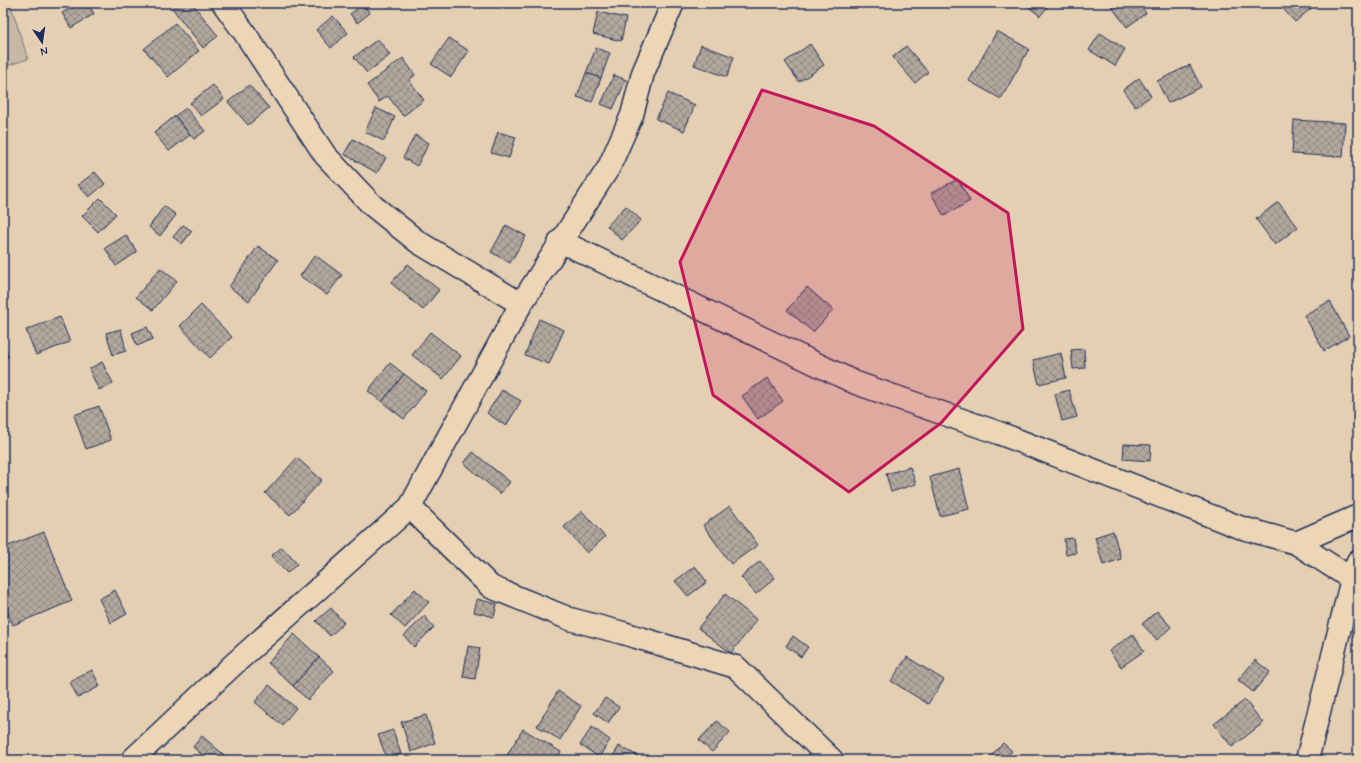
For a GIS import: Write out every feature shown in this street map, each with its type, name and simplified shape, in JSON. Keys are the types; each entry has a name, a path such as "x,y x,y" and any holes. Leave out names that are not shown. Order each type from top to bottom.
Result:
{"street":[{"path":"223,3 244,32 325,155 372,205 418,242 521,304"},
{"path":"132,760 234,664 410,508 521,304 560,241 609,167 632,115 643,73 673,3"},
{"path":"560,241 856,383 999,433 1239,528 1296,543 1355,570 1307,760"},
{"path":"410,508 491,587 570,619 623,633 736,667 832,760"},
{"path":"1296,543 1358,516"}],"highlighted area":[{"path":"762,90 874,126 1008,213 1023,329 941,423 849,492 713,395 680,262"}],"shaded area":[{"path":"3,3 10,3 28,59 3,67"}],"building":[{"path":"79,3 88,3 94,14 71,28 62,13"},
{"path":"179,3 192,3 218,36 203,48 172,8"},
{"path":"1024,3 1051,3 1040,16"},
{"path":"1114,3 1138,3 1146,13 1127,27 1111,6"},
{"path":"1278,3 1317,3 1295,22"},
{"path":"363,4 370,13 357,23 350,14"},
{"path":"598,12 626,18 621,41 593,34"},
{"path":"333,16 348,33 331,48 316,30"},
{"path":"175,23 199,51 168,77 144,49"},
{"path":"997,31 1029,49 1001,99 969,81"},
{"path":"1100,33 1125,49 1115,66 1089,50"},
{"path":"449,38 469,51 451,77 431,64"},
{"path":"378,39 390,55 367,73 354,57"},
{"path":"810,44 824,65 799,82 785,62"},
{"path":"701,45 734,57 727,77 694,65"},
{"path":"906,46 928,72 915,83 893,57"},
{"path":"596,48 610,53 601,78 586,73"},
{"path":"403,58 415,75 409,80 424,100 403,116 388,96 379,102 367,85"},
{"path":"1190,65 1201,87 1168,103 1157,81"},
{"path":"586,73 601,78 592,102 577,97"},
{"path":"614,75 626,80 613,109 601,104"},
{"path":"1139,78 1151,96 1135,107 1123,90"},
{"path":"213,85 224,99 201,116 190,103"},
{"path":"249,85 269,108 248,125 228,102"},
{"path":"668,93 695,105 684,131 656,119"},
{"path":"186,108 205,131 194,139 175,116"},
{"path":"376,108 395,117 384,141 365,132"},
{"path":"175,116 190,135 169,151 154,133"},
{"path":"1294,120 1345,123 1343,157 1292,154"},
{"path":"498,132 516,137 509,158 491,153"},
{"path":"415,135 429,143 417,166 403,158"},
{"path":"353,139 386,158 377,173 344,154"},
{"path":"95,172 105,184 89,197 78,185"},
{"path":"958,179 970,201 944,216 931,193"},
{"path":"100,198 116,214 98,232 82,216"},
{"path":"1278,202 1298,227 1275,245 1256,219"},
{"path":"164,206 176,215 160,236 149,227"},
{"path":"626,206 641,220 622,240 607,226"},
{"path":"183,225 192,231 182,244 173,237"},
{"path":"506,225 526,236 510,263 491,252"},
{"path":"126,235 137,252 116,266 105,248"},
{"path":"258,246 278,260 249,301 229,287"},
{"path":"315,255 342,275 327,295 300,276"},
{"path":"408,264 439,290 423,310 391,283"},
{"path":"160,268 177,281 153,310 136,297"},
{"path":"807,287 833,310 813,332 787,310"},
{"path":"1330,301 1349,336 1324,351 1304,315"},
{"path":"201,305 232,337 210,358 180,326"},
{"path":"60,317 70,342 36,355 26,330"},
{"path":"539,319 564,330 549,364 525,355"},
{"path":"147,327 153,339 137,346 132,333"},
{"path":"121,329 126,351 113,355 106,333"},
{"path":"430,332 461,356 443,379 412,355"},
{"path":"3,341 8,357 3,358"},
{"path":"1084,349 1085,368 1073,369 1071,350"},
{"path":"1061,353 1066,378 1039,384 1033,360"},
{"path":"102,362 113,383 99,390 89,369"},
{"path":"390,363 404,374 382,402 368,391"},
{"path":"404,374 426,391 404,419 382,402"},
{"path":"767,378 783,401 758,419 742,396"},
{"path":"502,390 521,401 506,426 487,413"},
{"path":"1069,390 1077,417 1062,421 1055,394"},
{"path":"99,406 111,440 86,449 74,415"},
{"path":"1124,444 1151,445 1150,461 1123,459"},
{"path":"473,452 510,482 500,494 464,463"},
{"path":"297,458 322,480 290,515 265,493"},
{"path":"910,467 916,484 891,492 886,474"},
{"path":"959,469 969,509 940,516 930,477"},
{"path":"730,506 758,545 731,564 703,525"},
{"path":"582,511 605,537 587,553 564,527"},
{"path":"1113,531 1121,559 1103,565 1095,537"},
{"path":"44,532 72,601 13,625 3,601 3,548"},
{"path":"1073,538 1076,553 1066,555 1064,539"},
{"path":"282,547 297,564 287,573 271,556"},
{"path":"760,561 775,578 756,594 741,577"},
{"path":"695,566 707,582 688,596 675,581"},
{"path":"415,589 429,602 405,628 391,615"},
{"path":"115,590 127,614 111,623 99,599"},
{"path":"725,594 757,620 731,653 698,628"},
{"path":"477,599 497,604 494,617 474,612"},
{"path":"331,608 344,623 330,636 316,621"},
{"path":"1157,611 1171,627 1157,640 1142,624"},
{"path":"424,616 434,627 414,647 404,636"},
{"path":"294,634 319,657 293,686 268,663"},
{"path":"1133,634 1144,651 1121,667 1109,651"},
{"path":"793,636 808,647 801,657 786,646"},
{"path":"468,646 480,648 475,679 463,677"},
{"path":"319,657 334,671 308,700 293,686"},
{"path":"907,657 944,680 928,704 891,681"},
{"path":"1255,660 1270,672 1253,692 1238,680"},
{"path":"92,670 100,686 78,698 70,682"},
{"path":"269,685 296,708 282,725 255,702"},
{"path":"558,691 581,706 560,740 537,726"},
{"path":"605,698 619,707 608,723 594,713"},
{"path":"1245,700 1263,723 1232,747 1214,724"},
{"path":"426,715 435,743 411,752 401,722"},
{"path":"717,721 730,732 712,752 699,740"},
{"path":"592,727 610,740 599,757 580,745"},
{"path":"523,729 561,752 556,760 516,760 507,755"},
{"path":"393,730 401,754 387,759 378,735"},
{"path":"202,736 230,760 208,760 193,747"},
{"path":"1003,743 1012,751 1004,760 992,760 989,758"},
{"path":"619,746 642,758 641,760 617,760 612,758"}]}
